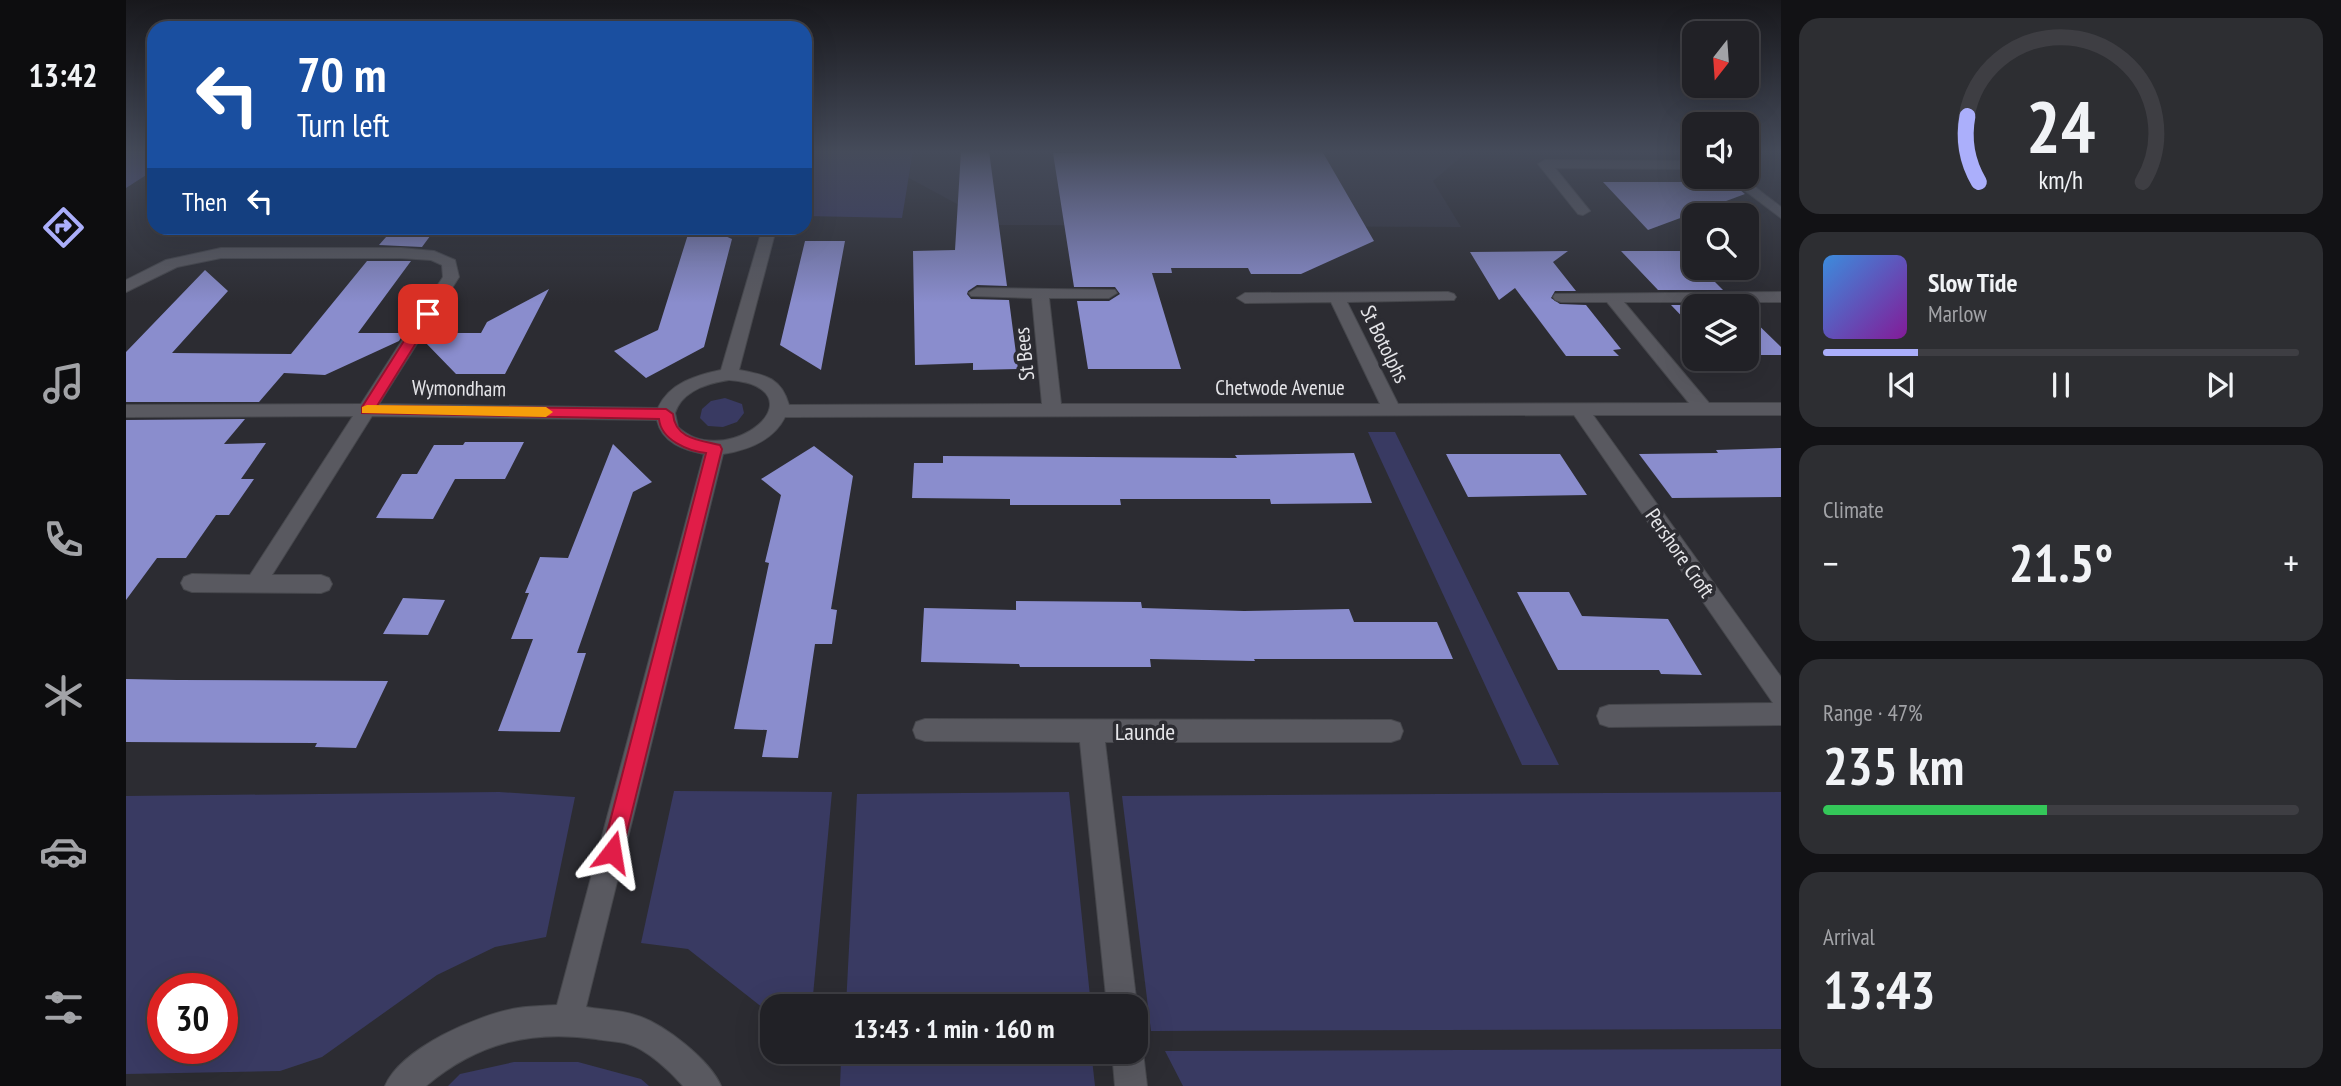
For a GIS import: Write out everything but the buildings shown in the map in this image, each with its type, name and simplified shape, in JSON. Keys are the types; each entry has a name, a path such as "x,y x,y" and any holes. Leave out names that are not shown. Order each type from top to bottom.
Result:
{"street":[{"path":"1575,202 1583,211"},
{"path":"1765,202 1781,214"},
{"path":"729,374 767,235"},
{"path":"126,288 166,264 193,255 401,253 434,256 450,263 451,277 256,583"},
{"path":"977,293 1109,293"},
{"name":"St Bees","path":"1040,293 1052,410"},
{"name":"St Botolphs","path":"1245,299 1448,297"},
{"path":"1561,298 1781,297"},
{"path":"1612,298 1704,410"},
{"name":"St Botolphs","path":"1337,299 1392,409"},
{"path":"729,374 747,375 763,380 774,388 780,399 780,411 774,423 750,441 715,449 698,447 673,434 667,425 666,414 671,402 681,391 711,376 729,374"},
{"name":"Chetwode Avenue","path":"780,411 1781,409"},
{"name":"Wymondham","path":"126,411 367,410 666,414"},
{"name":"Pershore Croft","path":"1580,410 1781,696"},
{"path":"568,1020 715,449"},
{"path":"192,583 321,584"},
{"path":"1609,716 1781,714"},
{"path":"925,730 1091,732"},
{"name":"Launde","path":"1121,994 1091,732 1391,731"},
{"path":"401,1086 438,1055 472,1038 517,1023 568,1020 635,1030 680,1059 705,1086"},
{"path":"1128,1064 1131,1086"}],"shaded area":[{"path":"812,202 905,202 902,218 812,216"},
{"path":"953,202 1446,202 1461,227 996,225"},
{"path":"725,398 742,404 744,413 737,422 723,427 708,426 700,418 702,409 711,401"},
{"path":"1368,432 1395,432 1559,765 1522,765"},
{"path":"674,791 832,792 813,994 760,994 760,1006 688,949 641,943"},
{"path":"499,792 575,797 546,937 495,947 437,975 322,1057 280,1071 126,1074 126,796"},
{"path":"1069,792 1090,994 847,994 857,794"},
{"path":"1781,792 1781,1029 1151,1031 1122,796"},
{"path":"1781,1049 1781,1086 1183,1086 1165,1051"},
{"path":"514,1062 578,1062 641,1079 649,1086 448,1086 460,1074"},
{"path":"841,1064 1093,1064 1095,1086 840,1086"}],"slow traffic":[{"path":"367,410 546,412"}],"route":[{"path":"428,314 367,410 666,414 667,425 673,434 684,442 715,449 612,852"}]}
